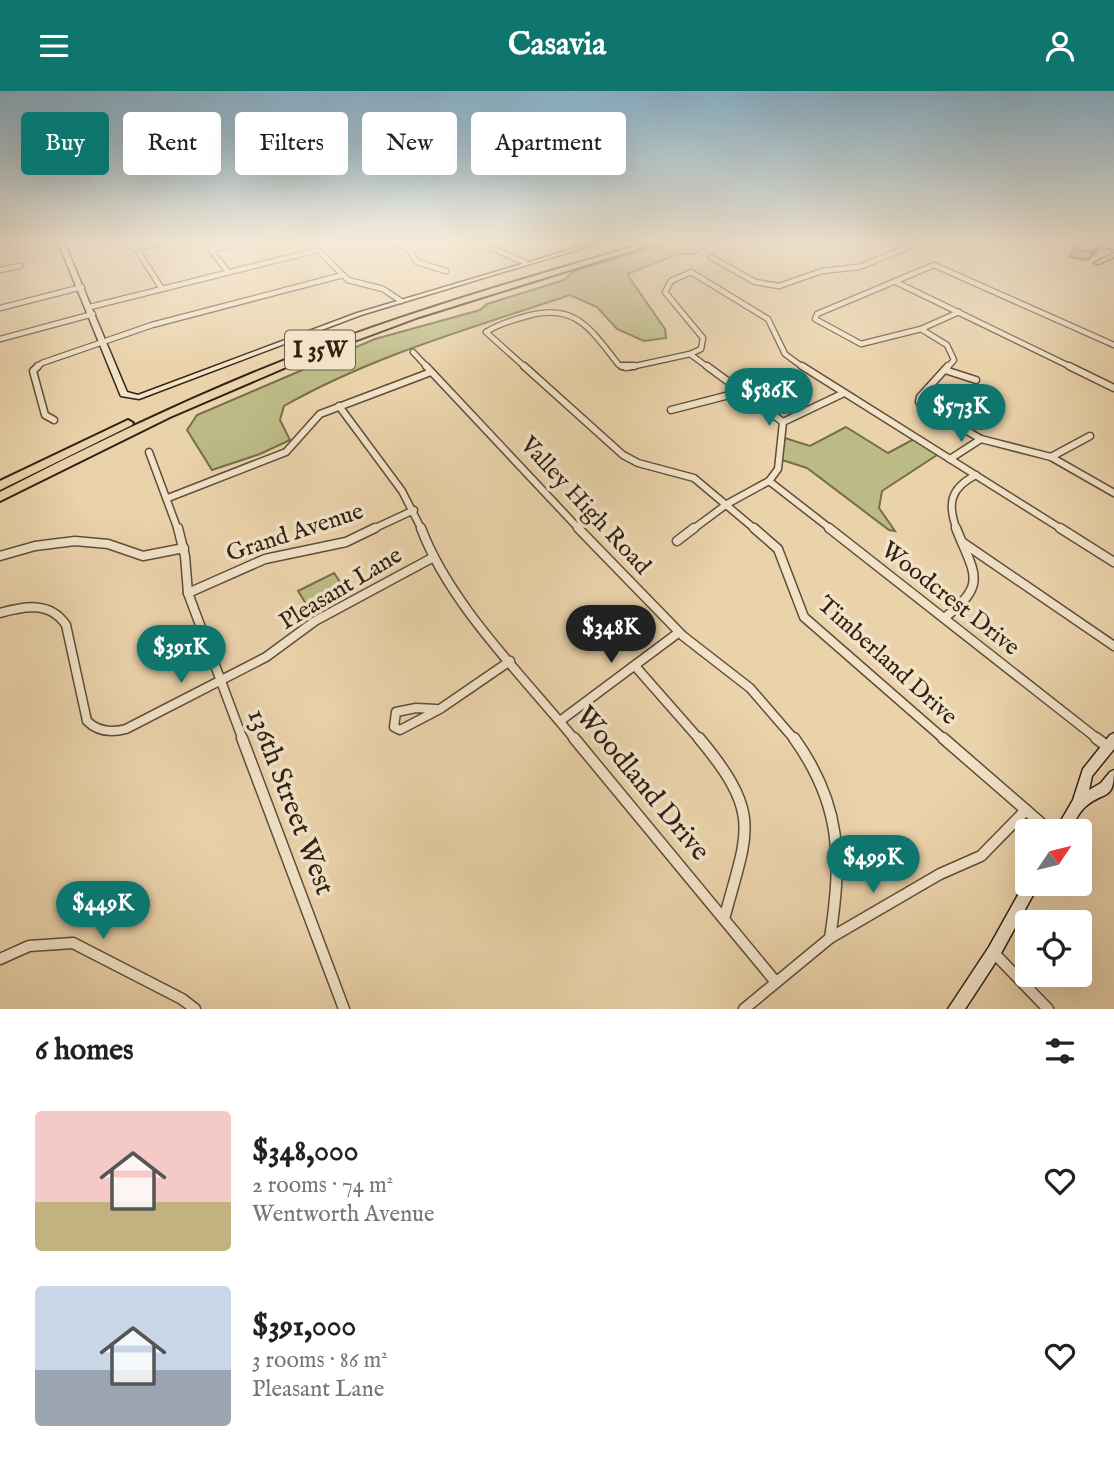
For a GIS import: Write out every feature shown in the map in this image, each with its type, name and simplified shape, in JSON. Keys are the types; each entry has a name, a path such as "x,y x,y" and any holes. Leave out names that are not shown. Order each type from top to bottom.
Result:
{"highway":[{"name":"I 35W","path":"0,486 159,409 306,347 495,285"},
{"name":"I 35W","path":"0,497 147,423 299,358 413,317 516,285"}],"street":[{"path":"159,285 162,289"},
{"path":"0,339 178,285"},
{"path":"54,420 45,415 34,368 152,325 305,285"},
{"path":"362,285 387,291 401,301"},
{"path":"0,308 82,287 124,394 139,397 297,336 454,285"},
{"path":"669,285 665,292 703,338 701,349 690,353"},
{"path":"712,285 768,319 775,328 777,344 783,353 1114,562"},
{"path":"889,285 817,314 815,319 861,344 921,329 959,312"},
{"path":"902,285 1114,388"},
{"path":"978,285 1114,345"},
{"name":"Timberland Drive","path":"690,353 626,368 619,365 580,318 558,310 537,311 492,327 486,332 623,455 638,463 694,478 778,549 804,617 1037,819"},
{"path":"921,329 954,352 954,360 920,397 919,402 981,439 1051,457 1114,493"},
{"name":"Valley High Road","path":"413,352 678,633 736,675 788,730 812,766 829,800 839,838 840,876 830,938"},
{"path":"690,353 783,422"},
{"path":"945,370 976,380"},
{"path":"168,498 286,452 299,441 306,425 320,414 431,372"},
{"path":"671,410 741,392"},
{"path":"783,422 844,393"},
{"name":"Woodland Drive","path":"339,406 414,510 432,558 451,589 775,981"},
{"path":"677,541 727,504 769,481 778,469 783,422"},
{"path":"1051,457 1090,436"},
{"path":"950,459 981,439"},
{"name":"136th Street West","path":"149,452 184,548 186,562 183,579 344,1009"},
{"path":"944,618 967,599 974,586 950,510 950,498 956,487 975,475"},
{"name":"Woodcrest Drive","path":"769,481 1112,746"},
{"name":"Grand Avenue","path":"188,593 265,559 346,542 414,510"},
{"path":"0,555 35,546 75,541 107,544 143,556 184,548"},
{"path":"962,542 1114,646"},
{"name":"Pleasant Lane","path":"0,613 36,607 51,610 63,619 88,721 99,730 126,729 266,657 315,621 432,558"},
{"path":"560,721 678,633"},
{"path":"436,709 510,661"},
{"path":"635,666 726,772 745,812 747,831 724,919"},
{"path":"1069,819 1079,803 1087,773 1112,746"},
{"path":"1079,803 1105,787 1114,776"},
{"path":"744,1009 830,938 940,874 981,856 1026,810"},
{"path":"956,1009 994,952 1025,896"},
{"path":"0,959 29,946 73,943 182,999 195,1009"},
{"path":"994,952 1048,1009"}],"shaded area":[{"path":"548,285 634,285 665,329 666,338 644,341 617,329 597,307 570,295 388,357 318,388 284,406 280,420 290,440 260,454 212,470 187,430 197,415 375,339 480,310 487,304"},
{"path":"846,427 888,453 916,438 940,453 882,491 879,508 895,531 889,530 807,468 779,459 782,437 810,446"},
{"path":"334,573 342,585 306,604 298,591"}]}
